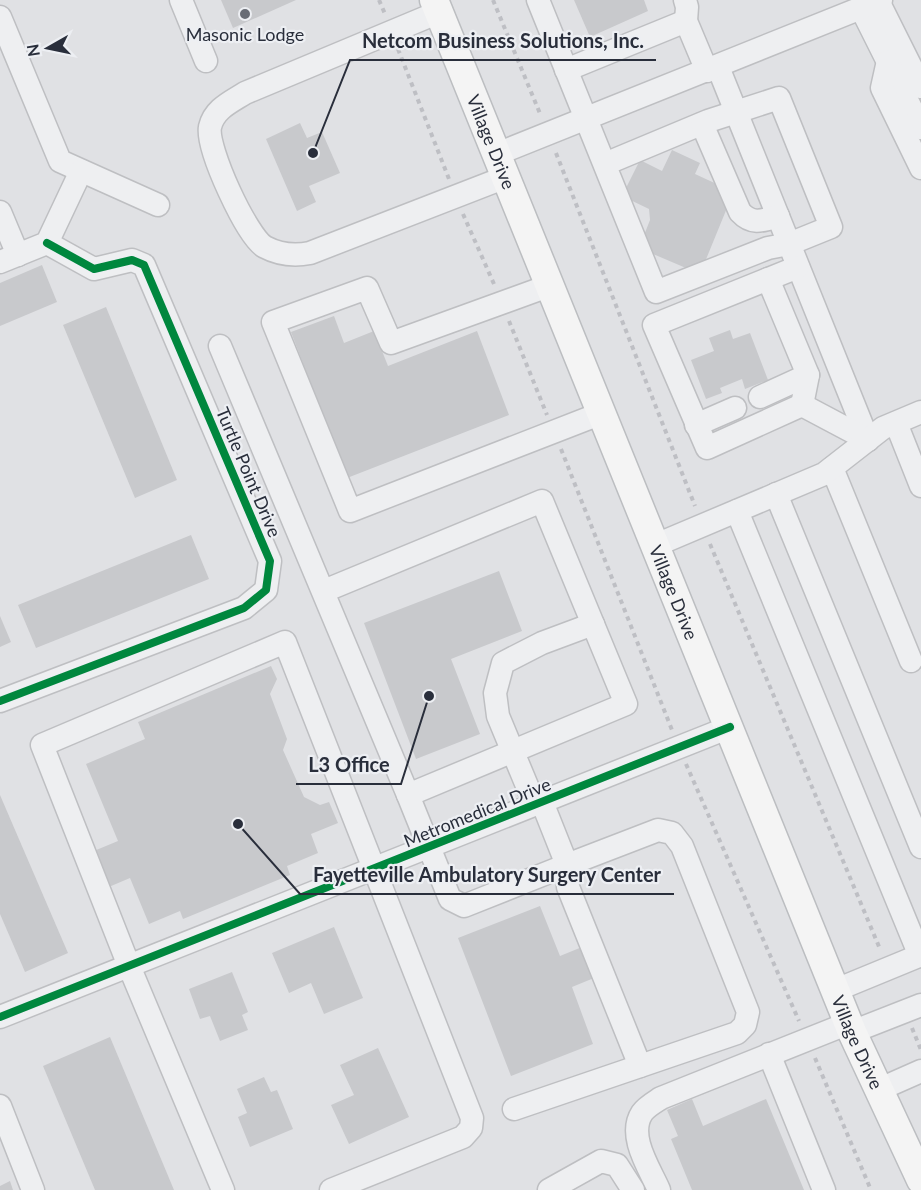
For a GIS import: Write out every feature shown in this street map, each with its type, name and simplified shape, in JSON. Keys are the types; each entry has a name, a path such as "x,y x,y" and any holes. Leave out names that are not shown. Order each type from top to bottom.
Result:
{"main road":[{"name":"Village Drive","path":"436,6 851,1027 921,1180"}],"street":[{"path":"181,0 206,60"},
{"path":"538,0 566,70 586,119 604,164 656,292 768,248 789,244 831,227 779,98 702,124 604,164"},
{"path":"436,6 391,32 245,93 221,107 210,128 212,146 247,228 264,246 292,256 310,253 456,196 501,166 586,119 874,3"},
{"path":"874,3 888,61 921,128"},
{"path":"874,3 921,87"},
{"path":"566,70 685,10 712,69 737,114 868,440"},
{"path":"0,17 60,161 158,205"},
{"path":"888,61 882,88 921,168"},
{"path":"702,124 740,212 747,220 754,222 778,216"},
{"path":"0,212 9,259 47,243 81,171"},
{"name":"Turtle Point Drive","path":"0,701 244,608 266,590 270,561 144,265 132,260 94,269 47,243"},
{"path":"798,267 654,325 707,448 802,405"},
{"path":"768,279 808,375 802,405"},
{"path":"551,285 391,343 367,288 273,322 350,511 602,412"},
{"path":"220,346 324,591 450,899 464,906 658,830 672,833 682,846 748,1012 745,1025 737,1033 514,1109"},
{"path":"760,397 808,375"},
{"path":"802,405 868,440"},
{"path":"696,425 735,408"},
{"path":"656,545 832,468 868,440 896,423 920,414"},
{"path":"896,423 921,486"},
{"path":"235,478 270,463"},
{"path":"832,468 911,661"},
{"path":"776,494 921,847"},
{"path":"324,591 542,501 626,704 408,795"},
{"path":"737,511 920,956 836,990"},
{"path":"593,624 542,643 503,663 495,693 496,705 498,716 513,751 567,865 568,887 640,1066"},
{"path":"223,1190 129,966 42,745 285,642 472,1118 471,1128 463,1137 331,1190"},
{"name":"Metromedical Drive","path":"0,1017 730,728"},
{"path":"659,1190 639,1145 637,1129 642,1113 661,1098 806,1039 921,1005"},
{"path":"769,1054 824,1190"},
{"path":"878,1090 921,1071"},
{"path":"0,1106 33,1190"},
{"path":"549,1190 601,1161 617,1165 633,1190"}],"path":[{"path":"379,0 456,196 554,431 679,748 872,1190"}],"building":[{"name":"Masonic Lodge","path":"221,0 296,0 233,28"},
{"path":"574,0 644,0 648,11 590,37"},
{"path":"300,123 307,138 322,132 340,173 309,186 316,202 297,211 266,139"},
{"path":"672,150 700,163 695,174 721,186 727,208 700,274 639,248 650,220 649,209 622,196 640,160 662,171"},
{"path":"42,265 57,302 0,326 0,283"},
{"path":"106,307 177,480 135,498 63,325"},
{"path":"334,316 344,343 374,331 388,366 477,331 509,415 347,478 291,332"},
{"path":"730,330 733,339 750,333 768,380 745,389 742,379 720,388 722,393 706,399 691,360 714,351 709,338"},
{"path":"191,535 209,579 36,648 18,605"},
{"path":"499,571 522,631 451,659 480,734 416,759 364,623"},
{"path":"0,616 11,642 0,647"},
{"path":"271,666 277,679 270,694 287,739 283,750 304,797 320,805 329,802 338,823 311,834 318,853 287,866 290,875 183,919 180,911 149,924 130,878 104,889 89,853 118,841 86,764 145,739 138,722"},
{"path":"0,795 68,953 25,972 0,914"},
{"path":"540,906 560,956 582,947 594,978 572,987 593,1044 511,1076 458,938"},
{"path":"334,927 363,998 324,1014 311,983 289,993 272,953"},
{"path":"232,972 248,1012 242,1015 248,1030 220,1041 210,1016 200,1019 189,989"},
{"path":"110,1037 174,1190 95,1190 43,1066"},
{"path":"378,1048 409,1117 349,1144 331,1105 354,1095 340,1065"},
{"path":"264,1077 271,1092 277,1090 293,1129 250,1147 238,1117 247,1113 237,1089"},
{"path":"692,1099 703,1126 766,1099 804,1190 692,1190 671,1139 678,1136 667,1110"},
{"path":"10,1181 13,1190 0,1190 0,1186"}],"cycle path":[{"path":"0,701 244,608 266,590 270,561 144,265 132,260 94,269 47,243"},
{"path":"0,1017 730,727"}],"place":[{"name":"Masonic Lodge","path":"245,14"},
{"name":"Netcom Business Solutions, Inc.","path":"313,153"},
{"name":"L3 Office","path":"429,696"},
{"name":"Fayetteville Ambulatory Surgery Center","path":"238,824"}]}
